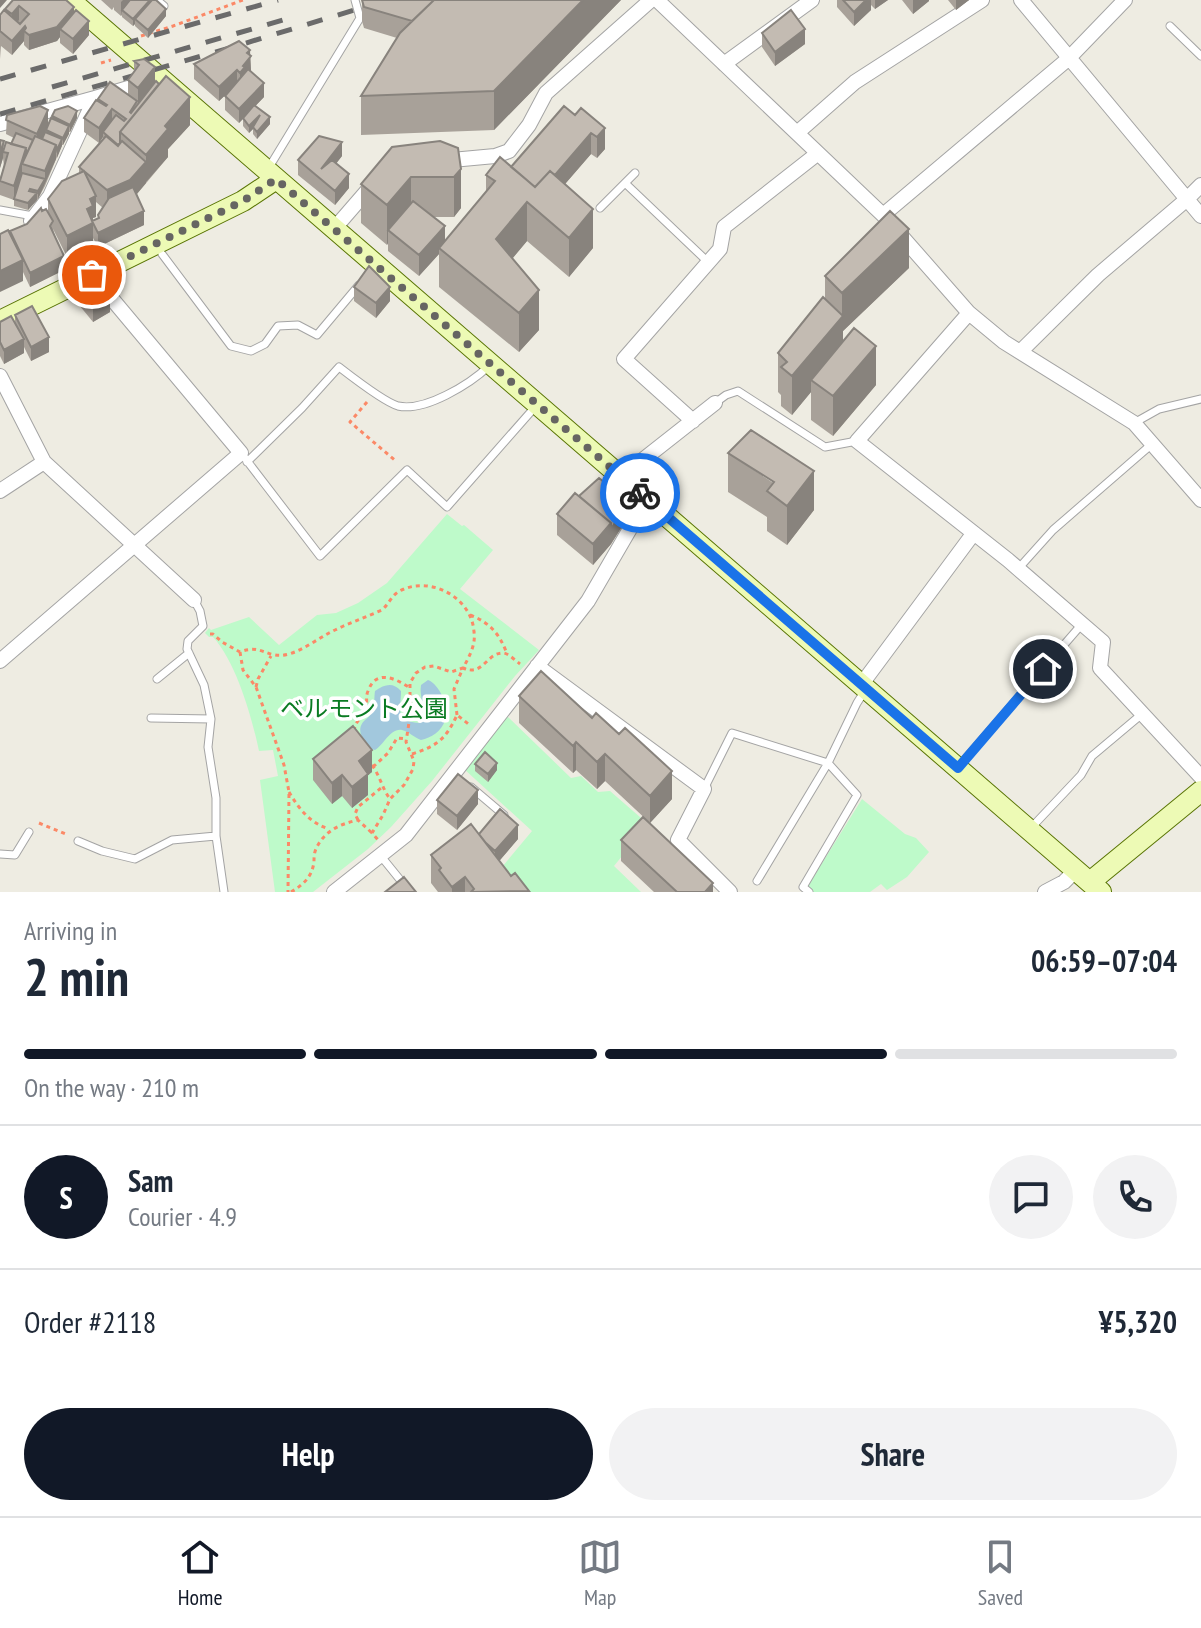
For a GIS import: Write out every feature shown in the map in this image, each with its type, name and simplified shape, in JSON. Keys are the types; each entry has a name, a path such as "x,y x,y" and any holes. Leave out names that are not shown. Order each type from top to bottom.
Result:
{"street":[{"path":"70,0 1089,881"},
{"path":"419,162 495,156 509,151 529,125 546,93 657,0 883,215 969,313 1004,342 1134,423 1201,500"},
{"path":"724,64 812,0"},
{"path":"797,133 855,82 982,0"},
{"path":"1021,0 1201,216"},
{"path":"883,215 1068,59 1125,0"},
{"path":"0,124 161,79"},
{"path":"23,231 50,196 95,98"},
{"path":"693,421 624,359 720,249 724,227 817,154"},
{"path":"0,321 243,201 271,175"},
{"path":"334,229 379,176"},
{"path":"1020,352 1098,275 1201,185"},
{"path":"0,661 134,545 244,457 92,275"},
{"path":"969,313 857,441 1018,569 1103,642 1100,668 1201,777"},
{"path":"0,376 5,396 44,462 194,600"},
{"path":"621,477 715,403"},
{"path":"0,491 44,462"},
{"path":"334,892 381,851 406,835 532,668 588,601 648,500"},
{"path":"864,687 973,534"},
{"path":"532,668 704,789 678,840 730,892"},
{"path":"1045,892 1064,882 1089,881 1201,791"}],"lane":[{"path":"271,175 360,18 355,0"},
{"path":"1170,26 1201,56"},
{"path":"600,208 635,173"},
{"path":"625,183 708,262"},
{"path":"0,210 35,217"},
{"path":"162,254 231,346 251,351 265,344 278,326 298,325 317,335 375,264"},
{"path":"491,365 465,385 435,401 398,406 339,367 302,408 244,457 320,556 407,470 447,507 537,404"},
{"path":"715,403 738,391 825,447 857,441"},
{"path":"1134,423 1159,409 1201,399"},
{"path":"1018,569 1053,530 1152,444"},
{"path":"194,600 203,626 188,641 189,653 204,685 211,719 208,747 224,892"},
{"path":"958,768 1082,624"},
{"path":"157,679 189,653"},
{"path":"757,881 828,763 864,687"},
{"path":"1029,830 1081,775 1092,756 1142,714"},
{"path":"151,718 211,719"},
{"path":"704,789 732,733 828,763 857,795 804,890"},
{"path":"454,773 510,820"},
{"path":"0,854 15,855 29,832"},
{"path":"78,841 135,859 172,840 216,836"},
{"path":"381,851 410,892"}],"path":[{"path":"134,38 243,0"},
{"path":"374,393 350,422 407,470"},
{"path":"240,652 250,648 271,656 288,654 382,610 397,592 415,586 438,587 457,600 469,615 475,630 474,640 454,689 457,715 448,734 412,754"},
{"path":"469,615 491,627 501,639 507,654"},
{"path":"199,630 213,634 240,652"},
{"path":"240,652 243,670 256,687 281,754 289,792 289,892"},
{"path":"372,833 390,799 409,779 414,761 407,737 410,683 416,673 434,666 451,672 463,668 472,671 496,655 507,654 532,668"},
{"path":"256,687 271,656"},
{"path":"354,739 355,724 368,707 367,692 375,681 393,677 410,688"},
{"path":"457,715 479,732"},
{"path":"373,767 388,753 397,738 407,737"},
{"path":"365,757 378,774 382,788 390,799"},
{"path":"381,851 372,833 355,814 358,807 382,788"},
{"path":"289,792 313,822 331,830"},
{"path":"289,892 306,881 313,867 316,849 331,830 358,820"},
{"path":"29,832 37,822 78,841"}],"green space":[{"name":"ベルモント公園","path":"447,514 493,550 460,589 539,650 432,781 368,849 313,892 275,892 260,780 278,776 273,750 259,751 236,675 213,637 205,633 209,628 211,630 249,617 279,645 317,615 336,613 358,603 387,583"},
{"name":"ベルモント公園","path":"507,716 571,778 581,776 598,792 610,791 648,824 614,866 641,892 516,892 497,873 532,831 464,769"},
{"path":"862,799 905,834 916,838 929,852 907,877 887,890 881,884 870,892 804,892"}],"water":[{"path":"428,680 440,691 445,703 445,720 441,727 432,736 421,740 398,730 378,748 371,749 360,728 374,706 375,691 389,685 398,688 401,691 402,717 419,723 424,719 421,685"}],"building":[{"path":"13,0 66,0 74,7 57,27 29,35 24,31 25,26 12,41 0,31 0,15 4,10 20,24 29,14 19,6 12,14 5,9"},
{"path":"130,0 150,0 133,19 122,10"},
{"path":"152,0 166,9 148,30 135,19"},
{"path":"362,0 434,0 412,21 364,7"},
{"path":"434,0 583,0 494,91 361,96 400,33"},
{"path":"843,0 866,0 854,12"},
{"path":"76,10 89,21 73,39 60,29"},
{"path":"791,10 805,29 775,52 762,33"},
{"path":"239,41 250,50 247,53 251,56 240,73 237,70 219,87 194,64"},
{"path":"144,59 155,67 138,88 128,80 139,65 134,61"},
{"path":"248,69 264,83 239,109 225,96"},
{"path":"166,76 190,97 146,155 120,132"},
{"path":"156,81 159,84 120,132 118,145 103,132 116,115 124,121 126,119 112,109 99,128 84,118 96,100 107,105 98,99 110,82 137,101 131,113"},
{"path":"254,105 270,117 257,132 253,127 260,115 249,126 243,118"},
{"path":"40,106 48,110 37,134 6,120 7,115"},
{"path":"68,106 77,111 70,125 52,116 55,110"},
{"path":"564,106 575,115 581,108 605,128 597,137 591,133 555,175 550,171 535,187 511,167"},
{"path":"51,118 69,126 63,138 46,130"},
{"path":"45,132 62,139 57,150 56,145 42,139"},
{"path":"16,133 33,140 26,155 26,148 11,144"},
{"path":"35,136 56,145 45,171 22,164"},
{"path":"106,136 118,146 122,141 146,162 130,180 107,190 79,167"},
{"path":"319,136 342,142 321,169 332,160 349,174 335,191 298,160"},
{"path":"440,141 458,148 461,169 454,177 411,177 387,205 361,184 392,147"},
{"path":"6,142 26,148 14,186 0,181 8,153 3,152"},
{"path":"500,157 535,187 550,171 593,209 569,238 527,202 496,239 539,290 519,313 439,248 495,181 486,175"},
{"path":"84,171 96,196 90,199 93,206 87,209 93,223 67,236 48,199 62,181"},
{"path":"22,173 45,179 38,191 30,189 37,193 28,203 14,199"},
{"path":"133,187 144,211 98,233 92,221 99,218 109,198"},
{"path":"413,201 445,226 419,255 388,230"},
{"path":"41,208 42,211 46,209 53,221 50,226 64,256 30,273 10,231 27,224"},
{"path":"890,211 909,229 842,293 825,276"},
{"path":"8,230 23,260 0,271 0,234"},
{"path":"369,266 390,287 376,303 354,287"},
{"path":"94,277 110,297 93,308 75,285"},
{"path":"823,297 843,316 792,376 781,367 787,362 778,353"},
{"path":"32,306 49,337 31,347 15,315"},
{"path":"11,316 24,339 4,350 0,342 0,322"},
{"path":"854,328 876,346 833,396 811,380"},
{"path":"751,430 814,471 787,506 767,491 774,482 728,453"},
{"path":"599,478 628,502 611,529 611,523 579,496"},
{"path":"575,493 611,523 593,544 557,514"},
{"path":"541,671 592,718 596,713 619,734 625,728 672,771 650,796 605,754 597,762 576,742 573,746 519,696"},
{"path":"353,726 372,750 359,761 368,774 352,787 342,775 332,783 313,759"},
{"path":"485,752 497,763 488,774 475,764"},
{"path":"458,774 478,790 457,816 437,800"},
{"path":"500,809 518,825 495,851 479,834"},
{"path":"643,817 713,883 705,892 677,892 621,840"},
{"path":"471,824 511,876 515,873 529,891 471,892 474,889 465,877 452,887 431,855"},
{"path":"404,877 416,892 385,892"}],"railway":[{"path":"0,79 278,0"},
{"path":"0,114 387,0"},
{"path":"52,87 283,20"}],"way so far":[{"path":"92,275 243,201 276,179 640,493"}],"route":[{"path":"640,493 958,768 1043,669"}]}
